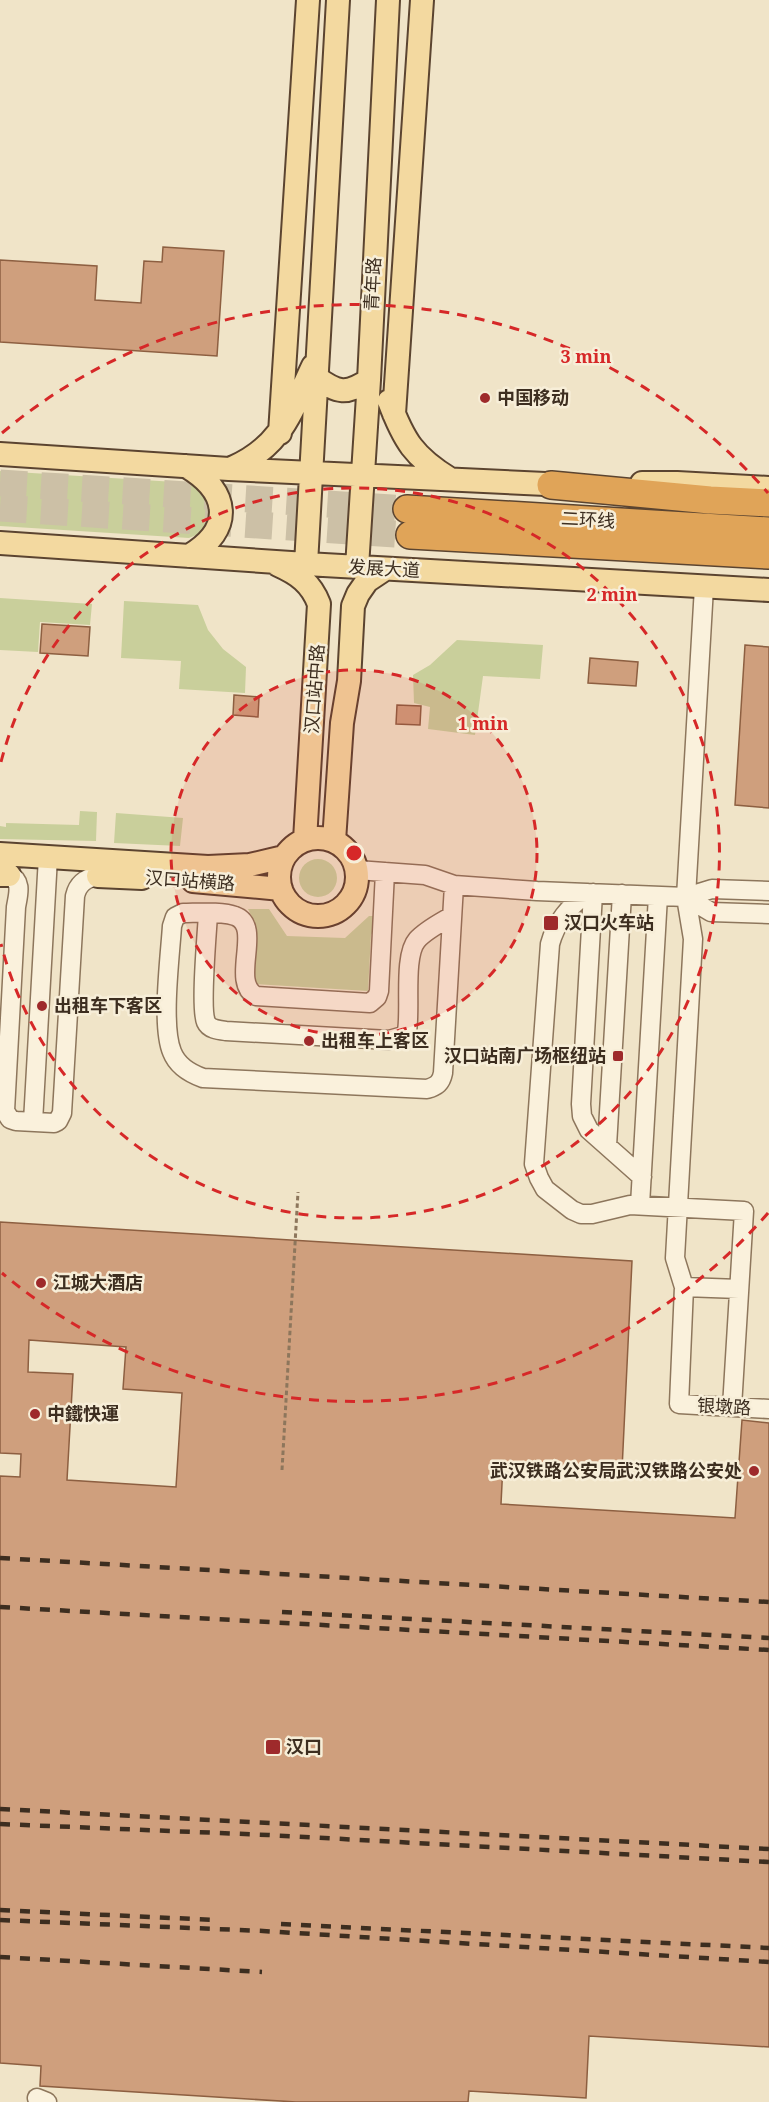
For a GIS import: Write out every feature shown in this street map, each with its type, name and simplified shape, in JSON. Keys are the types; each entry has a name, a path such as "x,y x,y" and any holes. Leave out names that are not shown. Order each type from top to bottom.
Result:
{"highway":[{"path":"551,485 710,500 769,503"},
{"name":"二环线","path":"409,522 715,540 769,555"},
{"name":"二环线","path":"715,540 769,531"}],"main road":[{"path":"280,433 308,0"},
{"path":"306,564 338,0"},
{"name":"青年路","path":"357,567 388,0"},
{"name":"青年路","path":"394,414 422,0"},
{"path":"305,57 326,215"},
{"path":"376,218 417,73"},
{"path":"370,327 385,390 405,438 429,466 452,480"},
{"path":"229,469 251,459 280,433 319,353"},
{"path":"317,378 329,386 348,391 356,389 369,380"},
{"path":"0,454 229,469 551,485 677,483 769,488"},
{"path":"185,466 208,482 216,492 221,502 222,515 211,539 189,556"},
{"name":"发展大道","path":"0,543 385,569 769,590"},
{"name":"汉口站中路","path":"272,562 305,580 314,591 319,604 305,840"},
{"name":"汉口站中路","path":"334,841 342,723 349,681 354,606 358,594 368,581 385,569"},
{"path":"315,838 334,841 349,853 357,870 355,891 342,908 333,913 312,916 302,912 285,899 281,889 280,867 290,850 305,840 315,838"},
{"path":"0,854 208,867 250,865 284,857"},
{"name":"汉口站横路","path":"98,876 218,882 281,889"}],"street":[{"path":"420,24 428,0"},
{"path":"704,587 686,897 693,939 675,1258 684,1287 739,1289"},
{"path":"33,1122 48,857"},
{"path":"357,870 425,875 453,885 590,893 686,897 712,889 769,891"},
{"path":"385,872 379,991 377,997 370,1003 262,997 250,993 245,982 245,923 238,916 231,914 183,913 175,917 172,926 167,1033 172,1053 185,1070 203,1078 427,1089 436,1087 441,1082 443,1073 453,885"},
{"path":"5,875 18,882 8,907 5,1111 10,1119 54,1123 62,1113 75,896 79,885 98,876"},
{"path":"590,893 582,1116 589,1130 642,1177"},
{"path":"590,893 565,912 553,933 550,944 534,1164 538,1178 545,1189 572,1210 581,1214 640,1205 744,1210 732,1407"},
{"path":"607,1146 622,894"},
{"path":"640,1205 658,896"},
{"path":"686,897 711,912 769,914"},
{"path":"208,914 204,1005 206,1024 210,1027 226,1031 389,1040 404,1036 407,1031 410,958 413,945 424,934 452,916"},
{"name":"银墩路","path":"684,1287 679,1404 769,1409"}],"path":[{"path":"282,1470 298,1192"}],"green space":[{"path":"0,471 191,483 207,495 213,518 201,533 189,538 0,526"},
{"path":"0,598 92,604 90,625 40,622 38,652 0,650"},
{"path":"124,601 198,605 208,630 223,649 246,667 245,693 179,689 181,661 121,658"},
{"path":"457,640 543,645 540,679 483,676 475,735 428,729 430,707 414,703 413,675 430,665"},
{"path":"80,811 97,812 96,841 0,839 0,826 6,827 6,823 79,825"},
{"path":"116,813 183,818 180,846 114,843"},
{"path":"318,859 331,865 337,878 331,891 318,897 305,891 299,878 305,865"},
{"path":"248,909 269,909 287,936 345,938 369,916 384,916 371,935 368,991 254,984 255,923"}],"building":[{"path":"163,247 224,251 217,356 0,342 0,260 97,266 95,300 141,303 144,261 162,262"},
{"path":"42,624 90,627 88,656 40,653"},
{"path":"745,645 769,647 769,808 735,805"},
{"path":"590,658 638,662 636,686 588,683"},
{"path":"234,695 259,697 258,717 233,715"},
{"path":"397,705 421,706 420,725 396,724"},
{"path":"0,1222 632,1261 622,1470 503,1464 501,1504 735,1518 742,1420 769,1423 769,2047 589,2036 586,2098 469,2091 468,2102 296,2102 40,2086 41,2066 0,2063 0,1476 20,1477 21,1454 0,1453","holes":["29,1340 126,1347 123,1389 182,1393 176,1487 67,1480 73,1374 28,1372"]}],"tunnel":[{"path":"0,483 407,509"},
{"path":"0,508 410,535"}],"railway":[{"path":"0,1558 769,1602"},
{"path":"0,1607 769,1650"},
{"path":"282,1612 769,1638"},
{"path":"0,1809 769,1849"},
{"path":"0,1824 268,1835 769,1862"},
{"path":"0,1910 215,1920"},
{"path":"0,1920 263,1931 769,1962"},
{"path":"281,1924 769,1948"},
{"path":"0,1957 262,1972"}],"place":[{"name":"中国移动","path":"485,398"},
{"name":"汉口火车站","path":"551,923"},
{"name":"出租车下客区","path":"42,1006"},
{"name":"出租车上客区","path":"309,1041"},
{"name":"汉口站南广场枢纽站","path":"618,1056"},
{"name":"江城大酒店","path":"41,1283"},
{"name":"中鐵快運","path":"35,1414"},
{"name":"武汉铁路公安局武汉铁路公安处","path":"754,1471"},
{"name":"汉口","path":"273,1747"}]}
